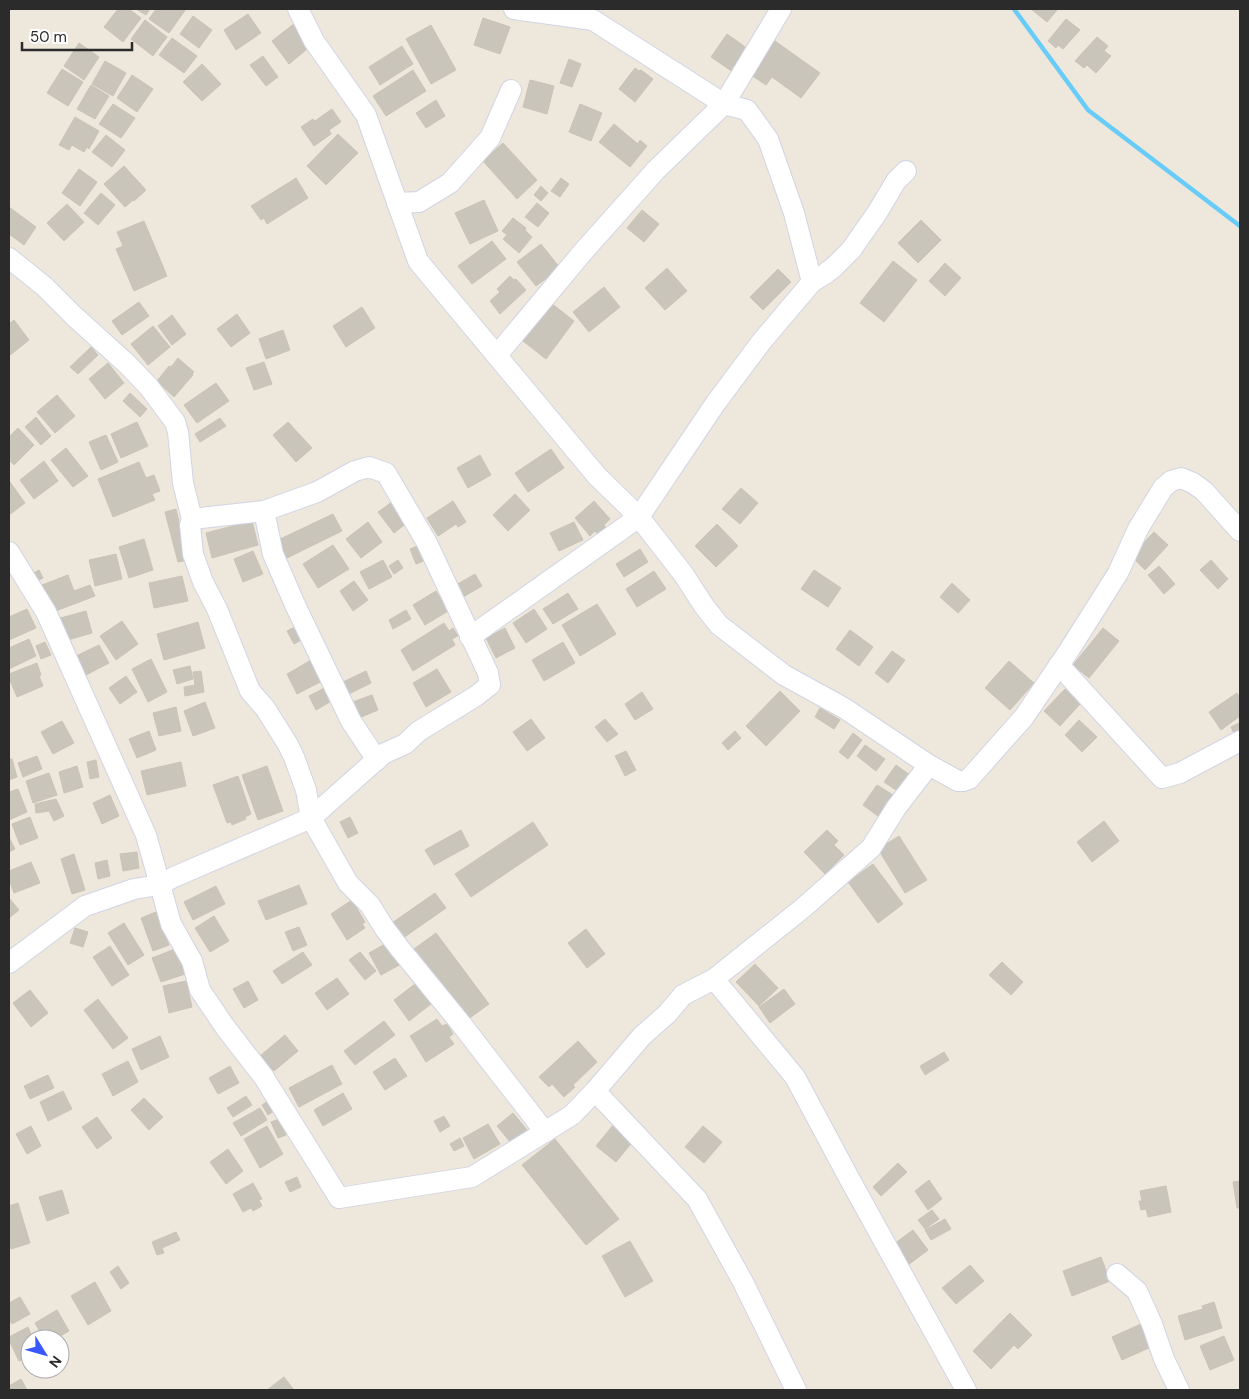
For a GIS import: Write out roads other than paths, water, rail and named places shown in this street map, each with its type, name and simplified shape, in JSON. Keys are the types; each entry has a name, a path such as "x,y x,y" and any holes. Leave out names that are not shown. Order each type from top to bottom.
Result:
{"street":[{"path":"298,9 314,41 366,115 418,261 597,476 639,517 684,575 719,625 784,676 844,708 929,765 958,781 969,779 1024,717 1118,573 1138,529 1163,488 1171,481 1181,478 1193,483 1204,491 1240,531"},
{"path":"514,9 597,14 724,104 747,110 768,139 794,213 812,282"},
{"path":"497,355 582,253 656,170 724,104 781,9"},
{"path":"397,203 419,202 450,183 490,138 511,90"},
{"path":"470,637 639,517 762,340 812,282 834,267 851,250 877,213 896,181 906,171"},
{"path":"9,258 45,287 75,318 127,364 149,387 175,422 178,432 183,483 192,519 190,525 193,554 203,582 224,626 250,691 266,708 294,757 306,790 311,818 348,883 370,905 400,950 462,1025 545,1132"},
{"path":"9,963 85,906 134,890 159,885 311,818 383,754 405,744 419,730 476,696 490,685 488,673 426,543 386,473 369,467 355,470 317,492 264,511 192,519"},
{"path":"264,511 273,554 292,598 351,721 377,760"},
{"path":"9,552 46,612 146,835 171,924 192,961 200,990 225,1027 263,1076 339,1198 472,1177 572,1116 595,1092 642,1036 684,996 714,979 803,908 871,848 896,808 929,765"},
{"path":"1059,665 1162,778 1180,773 1240,741"},
{"path":"714,979 795,1077 853,1187 966,1390"},
{"path":"595,1092 697,1198 743,1282 796,1390"},
{"path":"1117,1274 1138,1291 1164,1359 1179,1390"}],"waterway":[{"path":"1014,9 1088,110 1240,226"}]}
